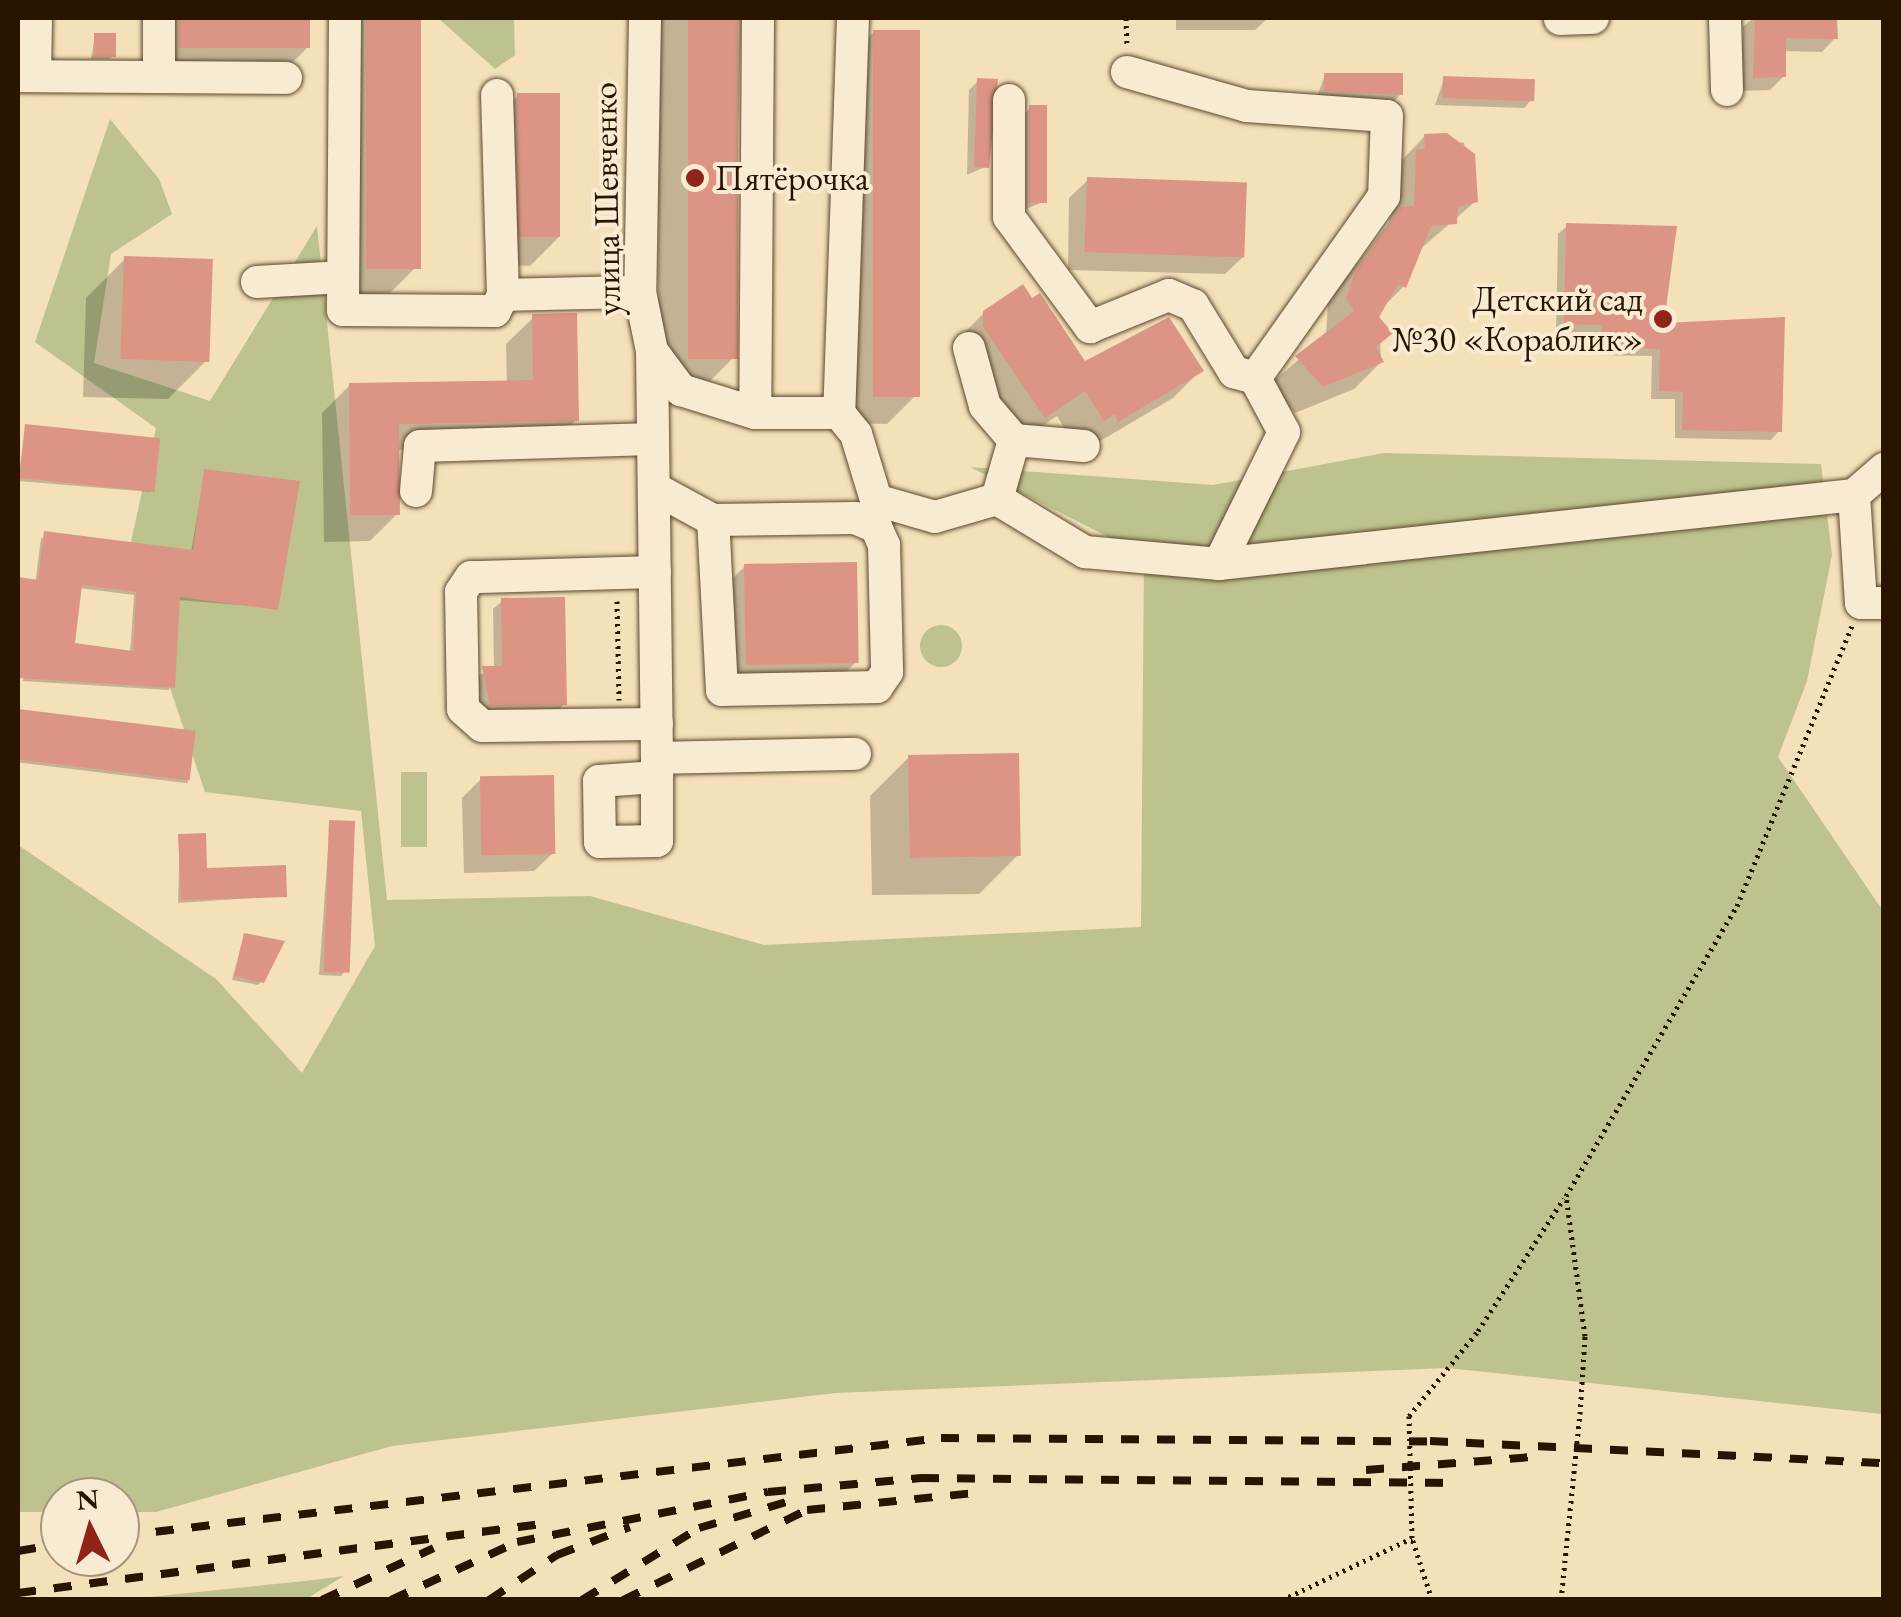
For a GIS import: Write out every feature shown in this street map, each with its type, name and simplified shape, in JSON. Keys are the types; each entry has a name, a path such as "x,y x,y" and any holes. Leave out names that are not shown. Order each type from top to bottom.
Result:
{"street":[{"path":"36,18 26,76 286,78"},
{"path":"159,18 159,77"},
{"path":"345,18 343,310 495,311 503,295 497,95"},
{"name":"улица Шевченко","path":"646,18 640,292 652,351 657,767 854,754"},
{"path":"755,413 758,18"},
{"path":"853,18 839,414 856,434 876,500 935,516 997,498 1085,552 1218,564 1854,495 1884,469"},
{"path":"1560,18 1593,18"},
{"path":"1725,18 1727,90"},
{"path":"1127,72 1247,106 1387,116 1384,196 1255,378"},
{"path":"1009,100 1009,217 1090,327 1169,295 1192,305 1234,372 1255,378 1284,432 1218,564"},
{"path":"257,282 343,277"},
{"path":"503,295 640,292"},
{"path":"969,348 985,406 1014,440 1084,446"},
{"path":"652,351 681,390 755,413 839,414"},
{"path":"416,491 420,446 653,439"},
{"path":"997,498 1014,440"},
{"path":"654,488 713,520 855,518 876,527 884,545 887,672 877,687 722,690 713,520"},
{"path":"1854,495 1872,603"},
{"path":"654,572 466,581 463,709 482,726 656,724"}],"path":[{"path":"616,573 620,724"},
{"path":"1432,1600 1412,1538 1409,1416 1478,1331 1566,1196 1737,906 1872,603"},
{"path":"1561,1600 1584,1336 1566,1196"},
{"path":"1282,1600 1412,1538"}],"green space":[{"path":"438,18 514,18 515,55 495,69"},
{"path":"110,119 159,179 172,214 111,254 94,363 210,401 317,226 387,900 590,896 764,945 1141,927 1144,555 970,467 1213,485 1384,453 1821,464 1832,555 1807,681 1778,757 1883,911 1883,1414 1447,1368 835,1393 392,1446 156,1512 140,1512 140,1477 40,1477 40,1512 18,1512 18,845 216,979 302,1073 375,946 361,811 205,792 127,560 156,428 35,342"},
{"path":"941,625 956,631 962,646 956,661 941,667 926,661 920,646 926,631"},
{"path":"401,772 427,772 427,847 401,847"},
{"path":"344,1576 306,1599 130,1599 314,1580"}],"building":[{"path":"179,18 310,18 310,48 179,48"},
{"path":"366,18 421,18 421,269 366,269"},
{"path":"688,18 738,18 738,359 688,359"},
{"path":"1755,18 1837,18 1838,39 1786,38 1786,77 1753,78"},
{"path":"873,30 920,30 920,397 873,397"},
{"path":"94,33 116,33 116,57 94,57"},
{"path":"1324,73 1403,73 1403,95 1324,91"},
{"path":"1443,76 1535,79 1534,101 1442,98"},
{"path":"977,78 998,79 989,168 974,167"},
{"path":"517,93 560,93 560,237 517,237"},
{"path":"1029,105 1047,105 1047,203 1029,203"},
{"path":"1447,133 1475,154 1478,202 1458,207 1457,224 1431,226 1406,288 1398,284 1379,317 1393,333 1376,347 1384,362 1323,387 1295,356 1354,311 1346,298 1355,272 1401,207 1414,206 1416,149 1425,149 1424,134"},
{"path":"1087,177 1247,183 1244,258 1084,252"},
{"path":"1566,223 1677,226 1664,323 1785,317 1782,432 1682,430 1683,392 1659,391 1660,349 1601,347 1602,325 1564,324"},
{"path":"124,256 213,259 209,362 120,359"},
{"path":"1023,284 1032,298 1040,293 1085,361 1169,317 1204,371 1118,422 1115,414 1104,421 1085,391 1045,418 983,327 983,311"},
{"path":"577,313 579,421 399,424 400,515 350,515 349,383 533,380 532,314"},
{"path":"25,424 160,438 155,492 19,478"},
{"path":"204,469 300,481 278,610 180,597 175,688 18,678 18,577 38,580 44,531 193,550","holes":["82,585 136,592 133,651 75,643"]},
{"path":"857,562 859,663 746,665 744,564"},
{"path":"565,597 567,705 490,706 482,666 502,666 501,598"},
{"path":"18,709 196,731 190,780 18,759"},
{"path":"1019,753 1021,856 910,858 908,755"},
{"path":"554,775 555,854 481,855 480,776"},
{"path":"329,820 355,821 350,973 324,972"},
{"path":"206,833 207,868 286,865 287,897 181,900 178,834"},
{"path":"244,933 285,941 264,983 234,976"}],"railway":[{"path":"140,1534 941,1438 1430,1441 1884,1463"},
{"path":"1366,1470 1530,1457"},
{"path":"391,1600 517,1542 768,1492 921,1478 1458,1483"},
{"path":"623,1600 807,1510 983,1492"},
{"path":"582,1600 699,1528 793,1500"},
{"path":"18,1593 549,1523"},
{"path":"489,1600 557,1555 630,1527"},
{"path":"18,1551 40,1547"},
{"path":"322,1600 434,1548"}],"place":[{"name":"Пятёрочка","path":"695,178"},
{"name":"Детский сад №30 «Кораблик»","path":"1663,319"}]}
